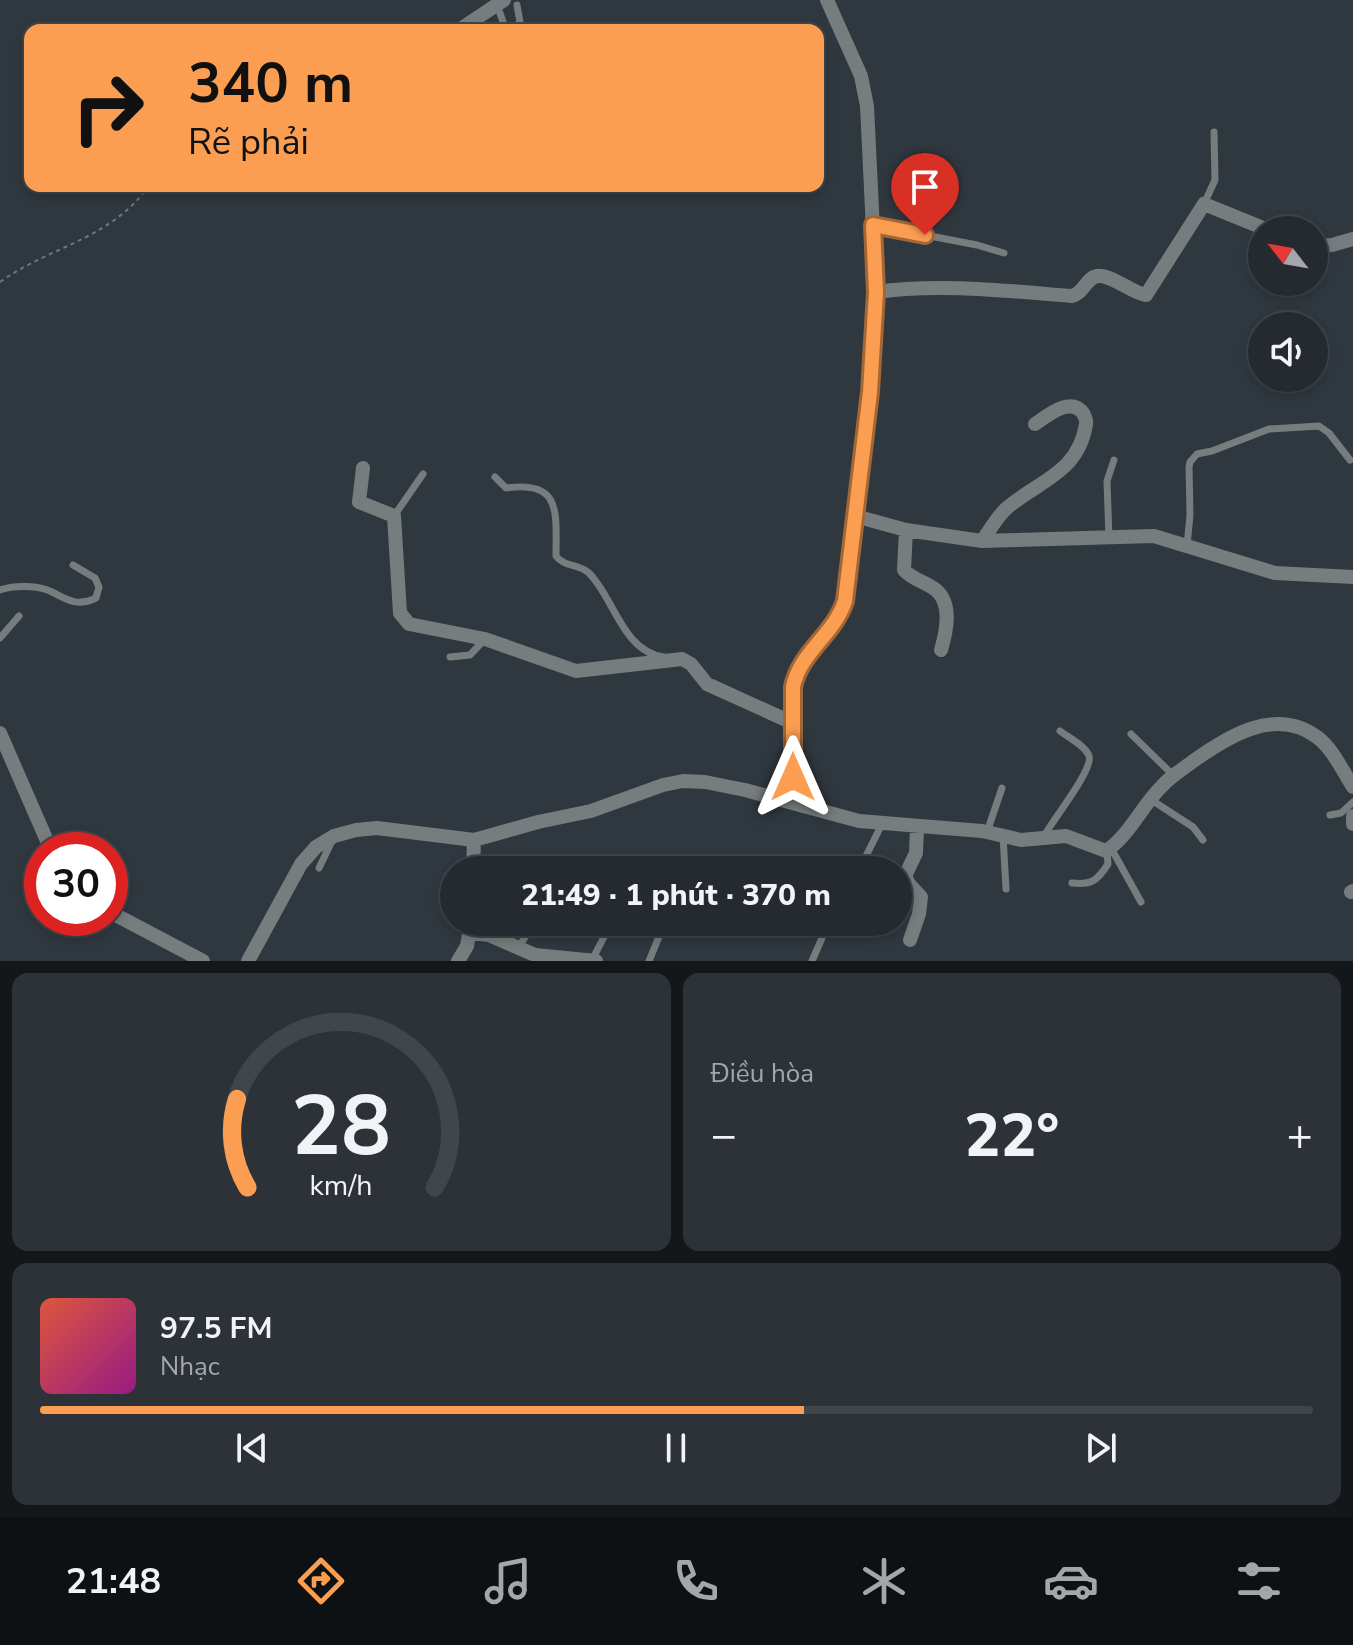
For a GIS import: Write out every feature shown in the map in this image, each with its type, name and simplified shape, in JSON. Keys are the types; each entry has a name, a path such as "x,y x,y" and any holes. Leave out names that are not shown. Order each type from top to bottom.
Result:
{"street":[{"path":"793,803 793,687 796,674 834,627 845,601 870,392 876,292 867,106 850,47 827,0"},
{"path":"472,24 506,3"},
{"path":"876,292 897,289 1072,296 1083,290 1091,279 1100,276 1146,295 1204,204 1248,222"},
{"path":"1328,245 1353,239"},
{"path":"982,541 1006,508 1067,466 1086,424 1081,411 1071,406 1061,407 1035,424"},
{"path":"363,468 359,502 394,516 402,618 409,624 485,639 576,671 682,659 691,664 707,684 793,723"},
{"path":"855,516 906,530 982,541 1154,536 1275,573 1353,577"},
{"path":"906,530 904,570 939,593 944,606 948,623 941,650"},
{"path":"248,961 301,864 316,847 334,836 356,830 377,828 474,840 591,811 683,781 732,787 859,821 987,832 1021,840 1066,836 1109,849 1150,799 1174,776 1238,732 1262,725 1282,724 1316,736 1327,747 1353,787"},
{"path":"0,733 5,756 42,832"},
{"path":"1353,816 1353,824"},
{"path":"912,860 916,853 917,827"},
{"path":"473,856 474,840"},
{"path":"912,887 921,897 912,934"},
{"path":"128,920 203,961"},
{"path":"458,961 469,936"},
{"path":"491,936 535,955 594,960"},
{"path":"910,940 911,936"}],"lane":[{"path":"506,3 508,24"},
{"path":"506,3 520,22 517,24"},
{"path":"1204,204 1215,180 1214,132"},
{"path":"873,225 1004,253"},
{"path":"1187,546 1189,467 1197,454 1269,429 1319,426 1329,433 1350,460"},
{"path":"1109,538 1107,481 1114,460"},
{"path":"394,516 423,474"},
{"path":"495,477 506,488 526,485 539,488 551,498 556,556 560,562 585,569 643,649 658,656 682,659"},
{"path":"0,590 35,587 53,592 65,601 91,601 96,598 99,587 95,578 73,565"},
{"path":"0,638 19,616"},
{"path":"450,657 470,655 485,639"},
{"path":"1043,838 1053,819 1084,778 1090,762 1088,753 1060,731"},
{"path":"1131,734 1174,776"},
{"path":"987,832 1002,788"},
{"path":"1150,799 1193,827 1203,840"},
{"path":"1330,815 1341,813 1353,802"},
{"path":"866,856 882,824"},
{"path":"1003,835 1006,889"},
{"path":"319,868 334,836"},
{"path":"1072,883 1088,885 1095,882 1108,864 1109,849"},
{"path":"1109,849 1141,902"},
{"path":"518,948 526,936"},
{"path":"594,960 605,936"},
{"path":"649,961 659,936"},
{"path":"812,961 822,938"}],"path":[{"path":"0,282 113,223 144,192"}],"route":[{"path":"793,777 793,687 796,674 834,627 845,601 870,392 876,292 873,225 925,235"}]}
